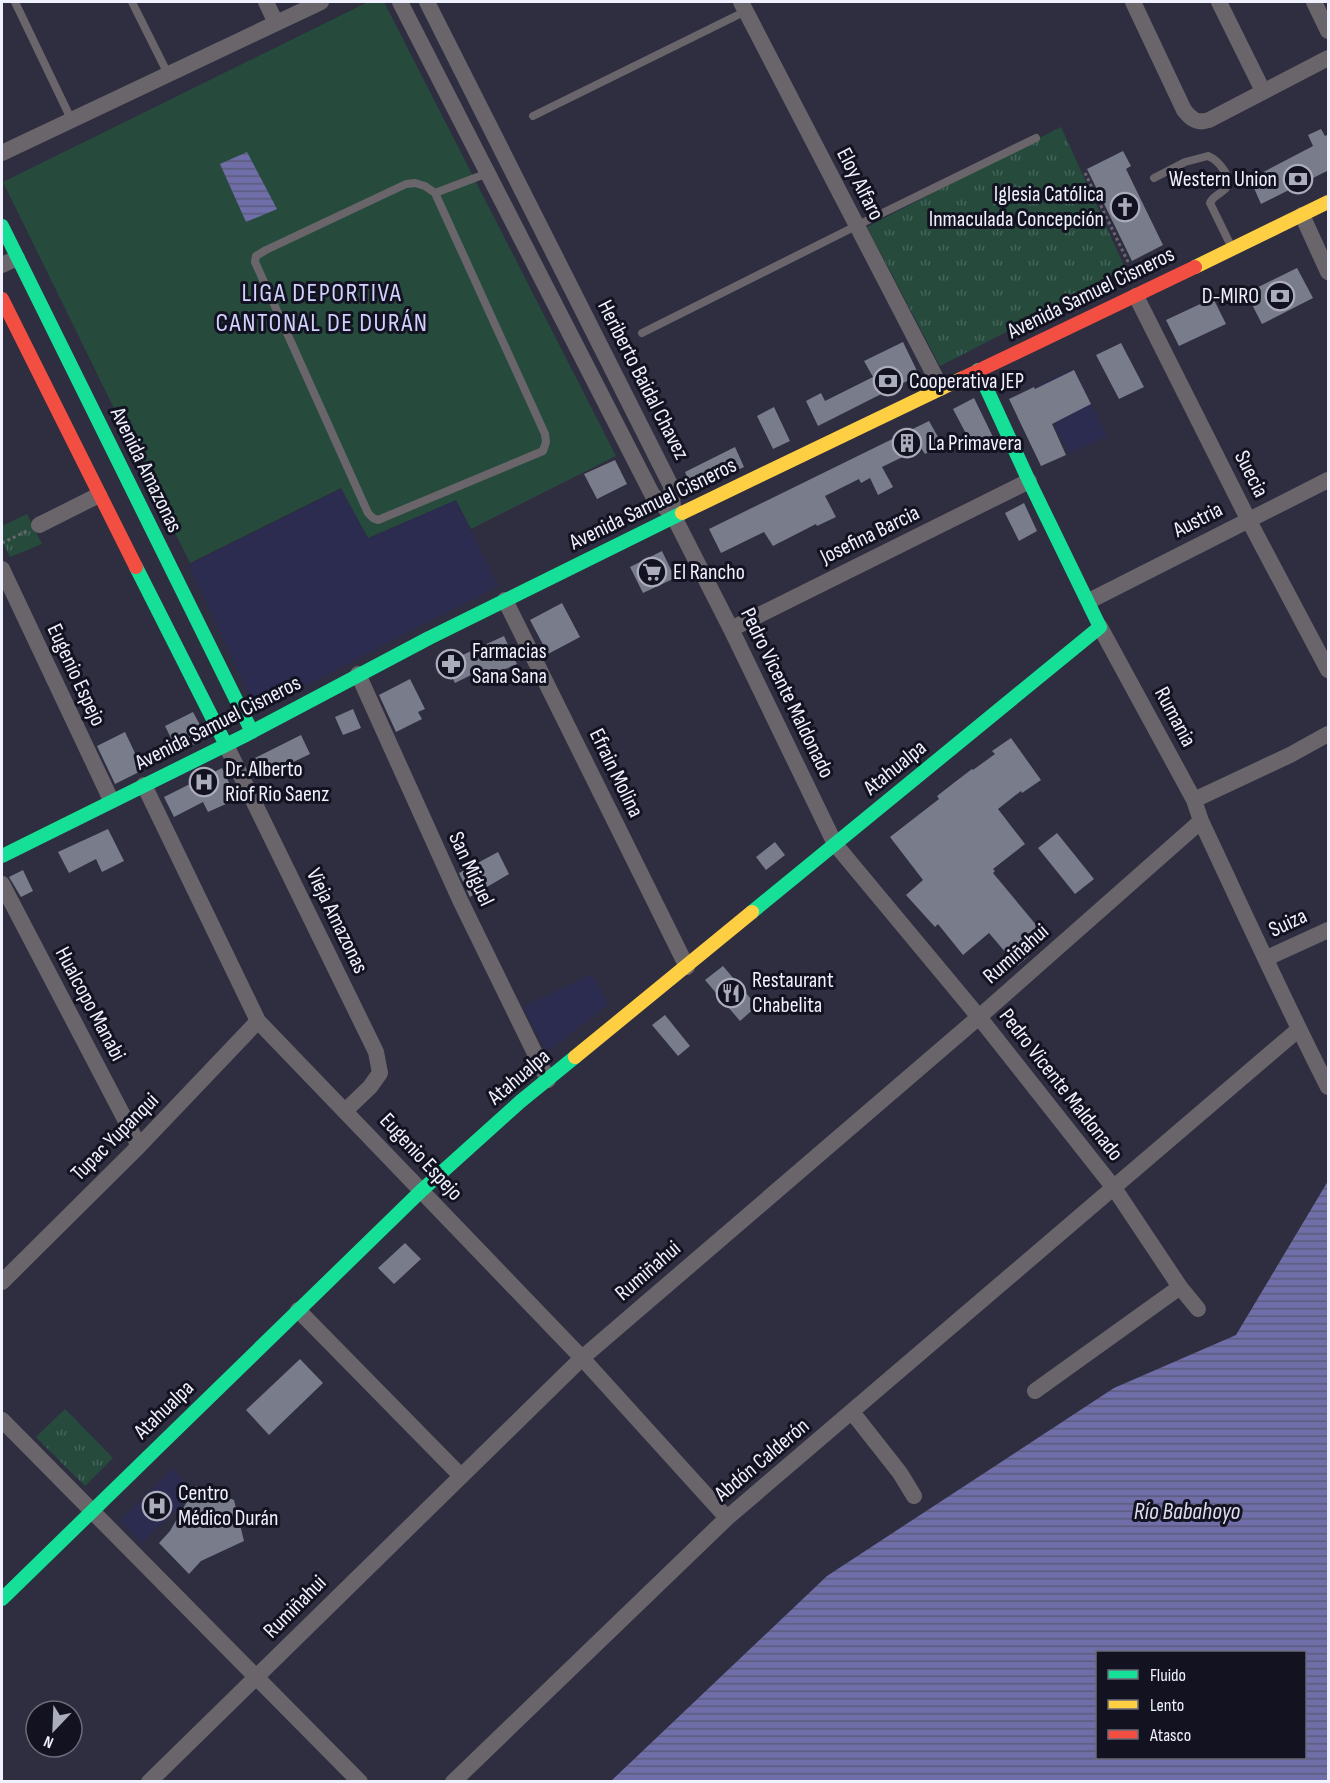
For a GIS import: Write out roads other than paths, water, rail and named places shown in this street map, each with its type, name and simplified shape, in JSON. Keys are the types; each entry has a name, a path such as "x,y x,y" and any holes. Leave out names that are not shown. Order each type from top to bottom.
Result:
{"street":[{"path":"266,2 276,22"},
{"path":"2,153 321,2"},
{"name":"Heriberto Baidal Chavez","path":"400,2 652,494 674,517"},
{"name":"Heriberto Baidal Chavez","path":"427,2 671,486 674,517"},
{"path":"1133,2 1184,110 1193,120 1200,122 1209,120 1329,58"},
{"path":"1219,2 1263,91"},
{"path":"1314,2 1329,31"},
{"name":"Eloy Alfaro","path":"743,6 940,388"},
{"name":"Avenida Samuel Cisneros","path":"3,850 226,745 357,674 674,517 1329,202"},
{"path":"1302,215 1329,272"},
{"name":"Avenida Amazonas","path":"2,226 252,732"},
{"path":"2,265 17,258"},
{"name":"Suecia","path":"1136,296 1248,519 1329,670"},
{"path":"2,299 226,745"},
{"name":"Rumania","path":"978,370 1100,627 1194,800 1201,821 1299,1029 1329,1087"},
{"name":"Austria","path":"1089,601 1329,480"},
{"name":"Josefina Barcia","path":"731,629 1029,481"},
{"path":"39,525 99,495"},
{"name":"Pedro Vicente Maldonado","path":"674,517 835,844 979,1017 1114,1188 1180,1287 1198,1309"},
{"name":"Eugenio Espejo","path":"2,569 111,800"},
{"name":"Efrain Molina","path":"505,600 687,967"},
{"name":"Atahualpa","path":"2,1599 421,1191 521,1101 1100,627"},
{"name":"San Miguel","path":"357,674 460,900 548,1080"},
{"path":"1194,800 1329,734"},
{"name":"Vieja Amazonas","path":"226,745 376,1052 380,1073 370,1087 346,1110"},
{"name":"Eugenio Espejo","path":"144,785 258,1021 582,1358 727,1518"},
{"name":"Rumiñahui","path":"149,1782 582,1358 979,1017 1201,821"},
{"name":"Hualcopo Manabi","path":"2,884 139,1146"},
{"name":"Suiza","path":"1267,958 1329,930"},
{"name":"Tupac Yupanqui","path":"2,1279 139,1146 258,1021"},
{"name":"Abdón Calderón","path":"453,1782 727,1518 1299,1029"},
{"path":"1035,1391 1180,1287"},
{"path":"298,1310 460,1475"},
{"path":"852,1412 900,1473 914,1496"},
{"path":"2,1420 360,1782"}],"lane":[{"path":"15,2 72,120"},
{"path":"132,2 168,74"},
{"path":"533,116 743,6"},
{"path":"642,333 1036,138"},
{"path":"1154,178 1185,162 1208,156 1218,161 1228,183 1226,189 1212,198 1210,203 1232,248"},
{"path":"435,193 488,173"},
{"path":"415,183 425,186 435,193 545,434 546,442 543,451 378,520 372,518 368,513 255,262 256,256 406,184 415,183"}],"water":[{"path":"247,152 277,209 246,222 220,164"},
{"name":"Río Babahoyo","path":"1328,1181 1328,1781 611,1781 827,1576 1114,1388 1236,1335"}],"place":[{"name":"Western Union","path":"1298,179"},
{"name":"Iglesia Católica Inmaculada Concepción","path":"1125,207"},
{"name":"D-MIRO","path":"1280,296"},
{"name":"Cooperativa JEP","path":"888,381"},
{"name":"La Primavera","path":"907,443"},
{"name":"El Rancho","path":"652,572"},
{"name":"Farmacias Sana Sana","path":"451,664"},
{"name":"Dr. Alberto Riof Rio Saenz","path":"204,782"},
{"name":"Restaurant Chabelita","path":"731,993"},
{"name":"Centro Médico Durán","path":"157,1506"}],"district":[{"name":"LIGA DEPORTIVA CANTONAL DE DURÁN","path":"322,308"}]}
